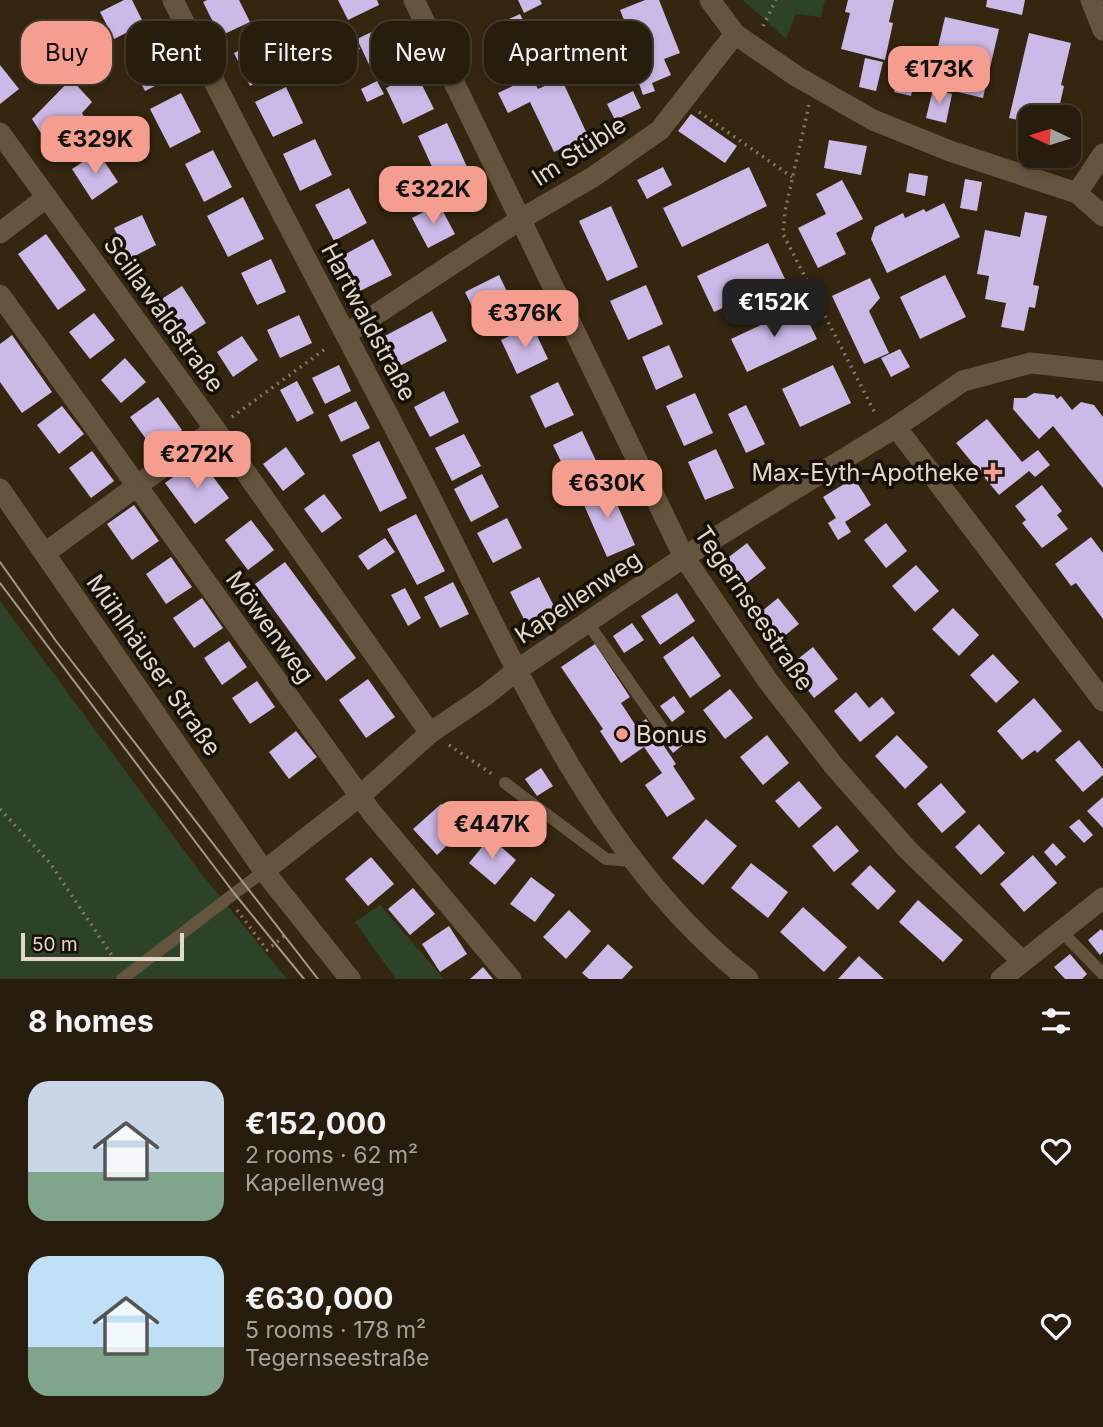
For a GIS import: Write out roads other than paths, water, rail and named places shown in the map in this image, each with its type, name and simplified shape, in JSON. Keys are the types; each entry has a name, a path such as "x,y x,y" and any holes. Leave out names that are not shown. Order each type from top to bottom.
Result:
{"street":[{"name":"Hartwaldstraße","path":"173,0 237,130 346,334 517,670 593,802 633,861 681,919 717,955 748,979"},
{"name":"Tegernseestraße","path":"414,0 684,557 768,681 834,766 907,849 1022,961"},
{"path":"710,0 735,34 814,86 873,120 950,151 1077,193 1103,216"},
{"path":"1091,0 1103,30"},
{"name":"Im Stüble","path":"346,334 521,219 593,177 660,130 735,34"},
{"name":"Scillawaldstraße","path":"0,133 215,429 430,733"},
{"path":"1077,193 1103,154"},
{"path":"0,233 47,197"},
{"name":"Möwenweg","path":"0,295 360,796 510,979"},
{"name":"Kapellenweg","path":"264,871 360,796 430,733 517,670 684,557 891,430 963,381 1031,363 1103,371"},
{"path":"45,552 215,429"},
{"path":"891,430 1103,701"},
{"name":"Mühlhäuser Straße","path":"0,489 264,871 350,979"},
{"path":"1001,979 1103,898"}],"lane":[{"path":"587,622 663,730"},
{"path":"505,783 606,859 633,861"},
{"path":"125,977 264,871"},
{"path":"1061,931 1103,974"}],"tram line":[{"path":"0,562 56,641 318,979"},
{"path":"0,583 234,893 304,979"}],"place":[{"name":"Max-Eyth-Apotheke","path":"993,472"},
{"name":"Bonus","path":"622,734"}]}
